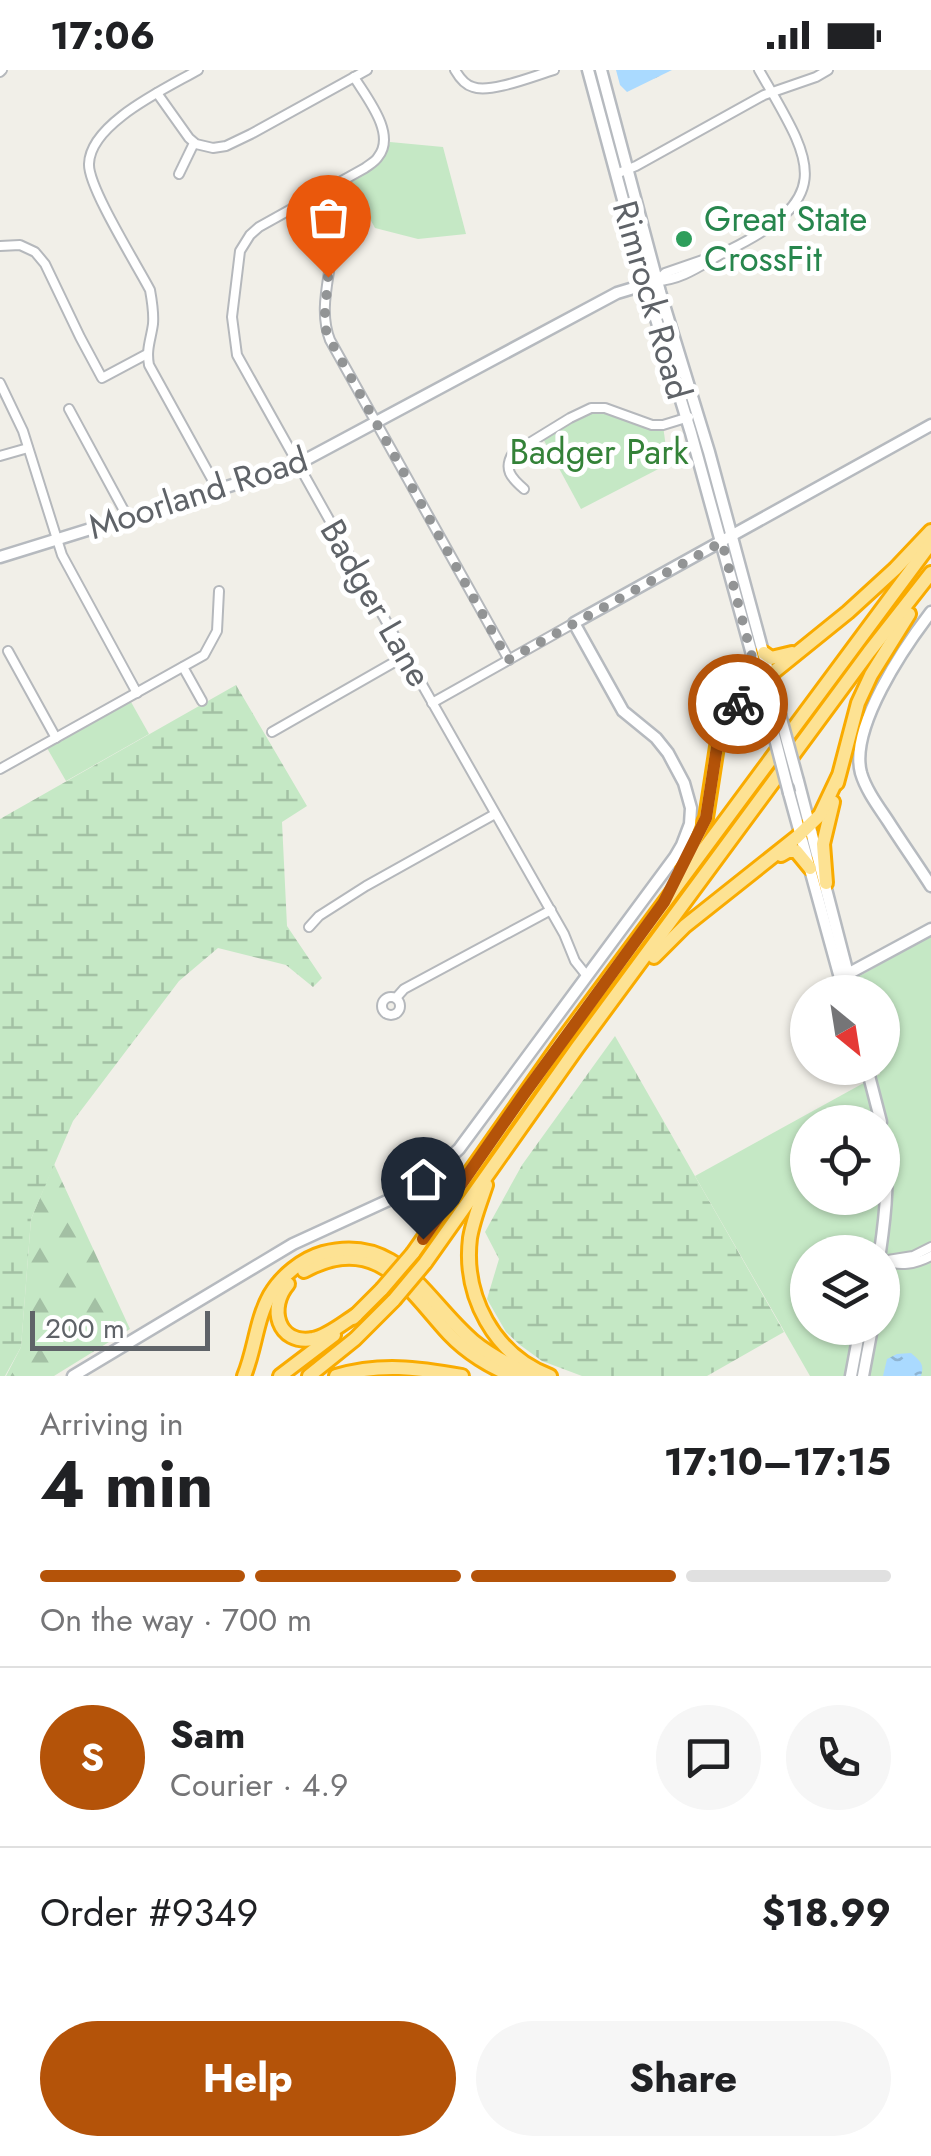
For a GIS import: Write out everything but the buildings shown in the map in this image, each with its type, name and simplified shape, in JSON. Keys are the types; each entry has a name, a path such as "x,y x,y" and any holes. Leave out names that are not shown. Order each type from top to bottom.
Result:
{"highway":[{"path":"664,902 706,818 718,740 734,709 896,569 931,531"},
{"path":"280,1376 356,1315 413,1252 664,902 931,543"},
{"path":"826,884 822,844 858,704 870,674 931,577"},
{"path":"309,1376 355,1339 426,1264 493,1166 869,652 931,577"},
{"path":"764,653 771,658 780,657 804,648"},
{"path":"591,1032 685,926 805,829 827,805 838,777"},
{"path":"754,872 792,850 810,868"},
{"path":"493,1166 470,1240 472,1284 487,1324 501,1344 532,1370 550,1376"},
{"path":"244,1376 262,1312 283,1278 316,1256 355,1250 393,1261 420,1283 476,1344 533,1376"},
{"path":"356,1315 323,1335 300,1339 283,1329 276,1306 280,1293 307,1269 346,1258 363,1260 385,1267 400,1278 468,1351 514,1376"},
{"path":"336,1376 396,1366 462,1376"}],"street":[{"path":"198,70 133,108 104,133 92,150 88,168 95,189 150,290 152,327 147,354 155,379 218,490"},
{"path":"158,93 194,143 213,148 251,134 366,70"},
{"path":"455,70 471,86 479,88 554,70"},
{"name":"Rimrock Road","path":"588,70 622,172"},
{"name":"Rimrock Road","path":"600,70 652,282 765,680 780,715 798,781 810,868 844,975"},
{"path":"652,282 701,267 764,232 784,218 798,200 804,185 802,148 759,70"},
{"path":"622,172 771,92 828,70"},
{"name":"Badger Lane","path":"354,77 381,126 384,146 365,168 259,227 245,242 240,251 232,318 234,343 240,364 551,910 575,961 587,976"},
{"path":"180,174 194,143"},
{"path":"319,193 331,220 324,310 330,340 508,660"},
{"path":"0,246 20,245 45,264 102,378 147,354"},
{"name":"Moorland Road","path":"0,557 297,465 618,293 652,282"},
{"path":"0,383 17,415 56,540 136,693"},
{"path":"524,489 508,472 512,453 583,412 605,408 652,426 692,415"},
{"path":"68,409 128,518"},
{"path":"432,703 931,425"},
{"path":"0,456 28,448"},
{"name":"Rimrock Road","path":"727,539 764,653 772,727 789,793 826,884 844,975"},
{"path":"0,769 204,655 217,632 219,591"},
{"path":"931,612 884,682 859,757 869,791 931,886"},
{"path":"73,1376 293,1244 402,1194 448,1160 675,857 687,834 691,808 684,783 668,752 623,711 574,623"},
{"path":"8,651 56,738"},
{"path":"272,732 405,656"},
{"path":"183,668 202,701"},
{"path":"309,927 318,916 366,886 496,814"},
{"path":"396,998 404,989 551,910"},
{"path":"846,975 931,929"},
{"path":"900,1258 931,1248"},
{"path":"900,1266 931,1256"},
{"path":"851,1376 857,1345"},
{"path":"863,1376 869,1345"}],"green space":[{"path":"390,142 443,147 466,234 418,239 375,228 349,181 379,161"},
{"name":"Badger Park","path":"591,408 663,425 668,464 581,509 541,435"},
{"path":"236,685 307,806 282,822 287,926 322,978 313,987 286,965 218,948 179,981 73,1121 31,1219 21,1347 5,1376 0,1376 0,819"},
{"path":"131,702 149,734 66,781 47,748"},
{"path":"931,935 931,1376 810,1376 792,1345 900,1345 900,1235 790,1235 790,1341 695,1176 790,1124 790,1215 900,1215 900,1105 824,1105 860,1085 900,1085 900,975 861,975"},
{"path":"615,1036 784,1332 707,1376 582,1376 542,1361 520,1345 506,1332 487,1299 499,1259 485,1232 522,1165"},
{"path":"54,1164 130,1329 54,1376 6,1376 21,1347 31,1219"}],"water":[{"path":"616,70 672,70 627,92 620,85"},
{"path":"911,1353 921,1363 921,1376 883,1376 887,1359"}],"way so far":[{"path":"328,277 324,325 330,340 508,660 722,542 759,684 738,704"}],"place":[{"name":"Great State CrossFit","path":"684,239"}],"route":[{"path":"423,1239 664,902 706,818 718,740 738,704"}]}
